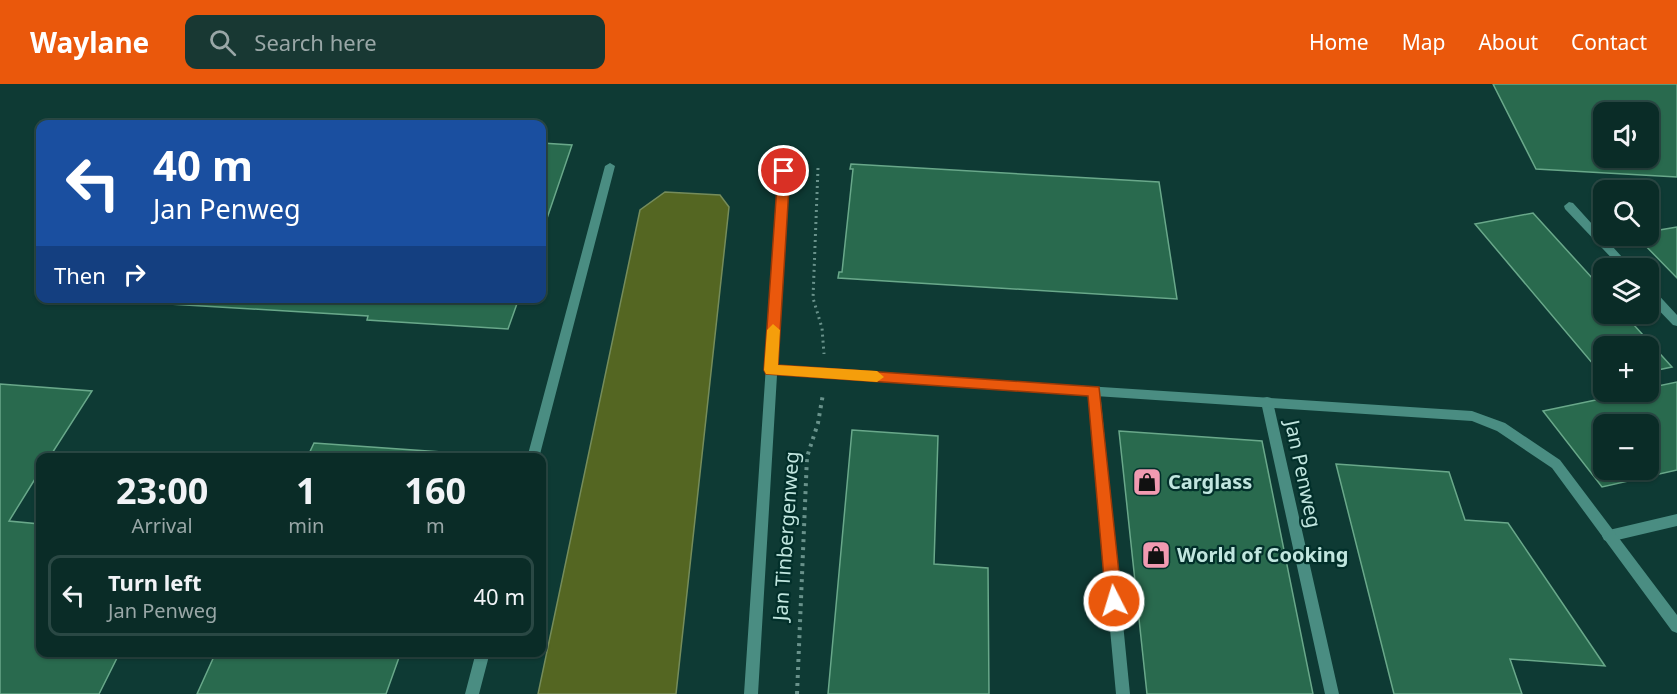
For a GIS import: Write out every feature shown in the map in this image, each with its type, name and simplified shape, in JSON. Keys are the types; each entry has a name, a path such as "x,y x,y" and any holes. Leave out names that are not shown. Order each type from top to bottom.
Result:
{"street":[{"path":"534,453 610,166"},
{"name":"Jan Tinbergenweg","path":"751,694 784,171"},
{"path":"1569,206 1618,258"},
{"path":"1659,303 1677,322"},
{"name":"Jan Penweg","path":"771,370 1472,416 1501,427 1556,464 1677,626"},
{"path":"1094,391 1123,694"},
{"name":"Jan Penweg","path":"1267,402 1332,694"},
{"path":"1609,536 1677,520"},
{"path":"472,694 482,657"}],"path":[{"name":"Jan Tinbergenweg","path":"797,694 807,457 818,423 824,373 822,328 813,298 818,168"}],"shaded area":[{"path":"665,192 720,195 729,207 676,694 538,694 546,657 640,210"}],"building":[{"path":"1493,84 1677,84 1677,177 1536,169"},
{"path":"546,143 572,145 546,221"},
{"path":"851,164 1159,182 1177,299 838,278 839,272 842,272 853,169 850,169"},
{"path":"1533,213 1593,279 1593,324 1633,324 1644,336 1593,336 1593,364 1475,224"},
{"path":"1677,227 1677,278 1646,246 1659,246 1659,230"},
{"path":"517,303 508,329 367,320 368,316 170,304"},
{"path":"1659,353 1672,367 1659,370"},
{"path":"1677,382 1677,470 1659,474 1659,414 1593,414 1593,475 1543,411 1593,401 1659,402 1659,386"},
{"path":"0,384 92,391 52,453 36,453 36,477 9,521 36,524 36,657 118,657 99,694 0,694"},
{"path":"852,430 938,436 934,564 988,568 989,694 828,694"},
{"path":"1119,431 1262,441 1313,694 1147,694"},
{"path":"314,443 456,453 309,453"},
{"path":"1336,464 1449,472 1465,520 1508,523 1605,666 1510,659 1522,694 1394,694"},
{"path":"1597,480 1633,480 1602,487"},
{"path":"214,657 399,657 386,694 197,694"}],"slow traffic":[{"path":"773,330 771,370 877,377"}],"place":[{"name":"Carglass","path":"1147,482"},
{"name":"World of Cooking","path":"1156,555"}],"route":[{"path":"784,171 771,370 1094,391 1114,601"}]}
